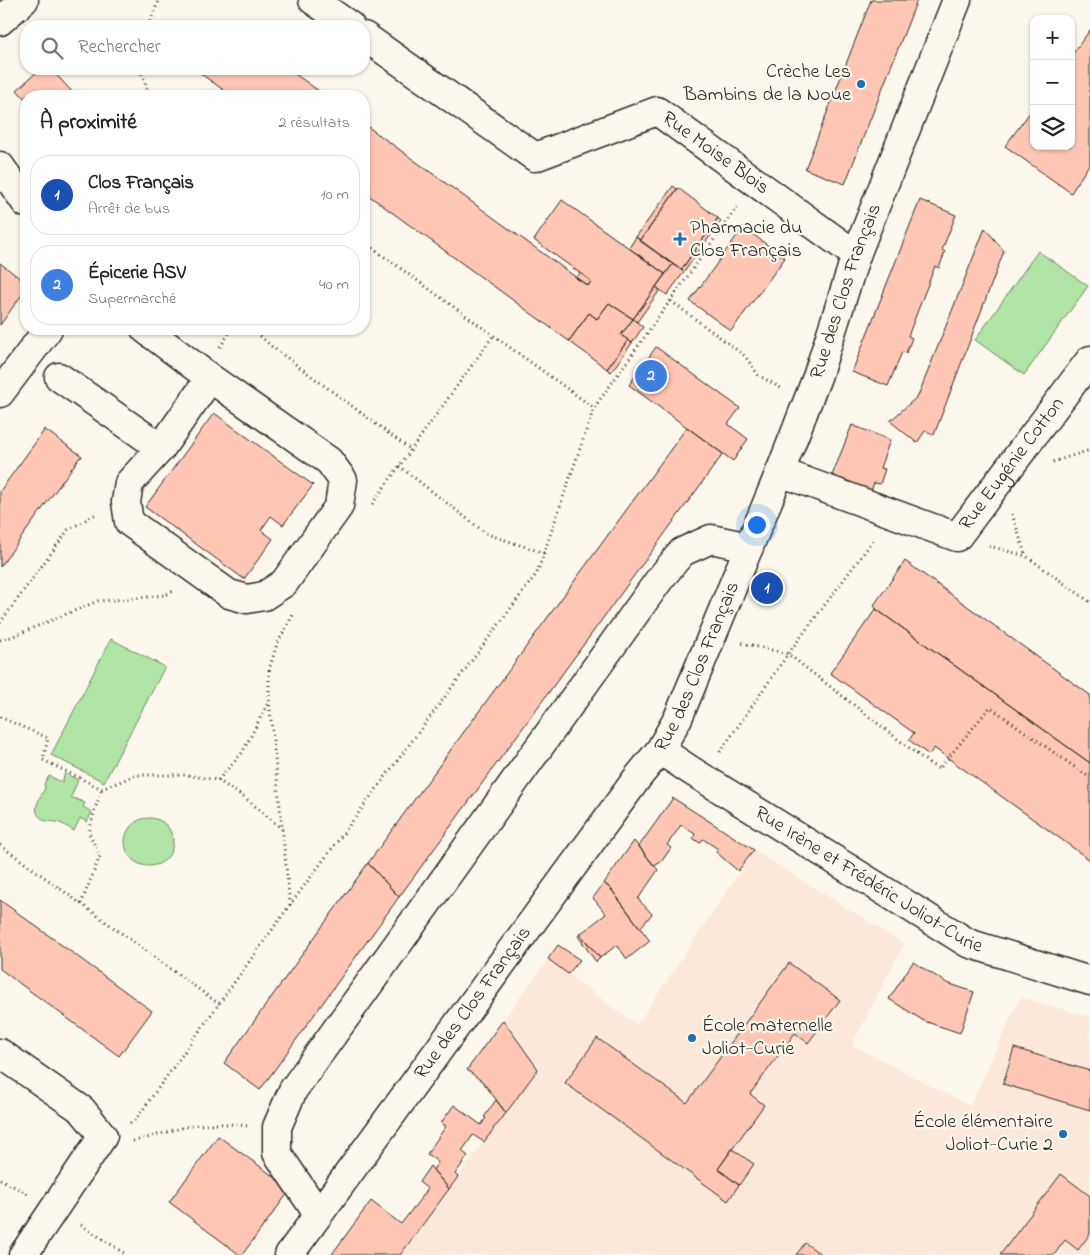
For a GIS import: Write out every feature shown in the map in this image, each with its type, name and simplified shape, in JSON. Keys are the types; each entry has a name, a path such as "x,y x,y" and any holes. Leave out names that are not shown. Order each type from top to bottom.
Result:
{"street":[{"path":"0,21 24,0"},
{"path":"313,0 341,20"},
{"name":"Rue des Clos Français","path":"289,1255 660,750 678,718 780,472 817,377 856,255 957,0"},
{"name":"Rue Moise Blois","path":"370,40 535,157 657,111 856,255"},
{"path":"0,166 20,194"},
{"path":"0,393 44,335"},
{"path":"153,335 210,378 329,461 343,480 339,506 284,584 264,596 247,598 229,594 130,522 126,502 129,483 161,448 210,378"},
{"name":"Rue Eugénie Cotton","path":"780,472 957,537 1090,360"},
{"path":"59,377 161,448"},
{"path":"318,1214 277,1153 276,1127 293,1090 659,580 682,552 711,539 748,548"},
{"name":"Rue Irène et Frédéric Joliot-Curie","path":"660,750 968,943 1090,981"},
{"path":"0,1053 82,1110 103,1136 23,1255"}],"path":[{"path":"151,20 159,0"},
{"path":"142,75 149,90"},
{"path":"103,1136 136,1119 290,905 537,573 594,408 755,182"},
{"path":"370,246 594,408"},
{"path":"671,301 745,356 758,375 806,404"},
{"path":"259,335 271,346 411,450"},
{"path":"370,506 493,336"},
{"path":"399,466 487,534 544,553"},
{"path":"0,623 68,530 90,516 126,502"},
{"path":"702,777 788,654 893,514"},
{"path":"957,537 1026,556 1090,602"},
{"path":"0,640 98,600 166,595 207,579"},
{"path":"290,905 269,700 269,670 277,644 296,608"},
{"path":"712,636 788,654 939,769 990,707 1090,778"},
{"path":"218,780 242,753 269,700"},
{"path":"0,717 48,738 43,760 102,789"},
{"path":"81,904 100,856 89,833 102,789 136,775 186,775 218,780 249,801 282,829"},
{"path":"0,844 219,1004"},
{"path":"103,1136 129,1141 148,1138 187,1127 231,1123 260,1128 277,1141"}],"shaded area":[{"path":"754,850 904,944 852,1045 970,1106 1020,997 1090,1017 1090,1255 400,1255 538,1069 503,1020 548,959 637,1025"}],"green space":[{"path":"1038,251 1088,286 1024,375 975,340"},
{"path":"111,639 165,667 104,782 51,755"},
{"path":"65,773 78,780 71,797 85,803 83,807 92,812 87,822 80,818 74,831 61,823 44,820 37,813 36,809 45,788 44,784 49,776 62,782"},
{"path":"144,818 154,818 166,825 173,837 173,847 166,859 154,866 144,866 136,862 129,855 125,847 125,837 129,829 136,822"}],"building":[{"name":"Crèche Les Bambins de la Noue","path":"871,0 917,0 845,184 805,169"},
{"path":"1090,30 1090,163 1071,193 1005,146 1030,112 1030,150 1075,150 1075,51"},
{"path":"33,75 57,75 70,90 20,90 20,93 17,90"},
{"path":"202,75 296,75 318,90 224,90"},
{"path":"370,128 588,286 591,281 534,240 562,200 665,274 633,319 609,303 597,319 589,313 569,341 370,196"},
{"path":"673,186 677,189 640,241 636,237"},
{"path":"678,188 718,218 681,270 640,241"},
{"path":"920,200 956,215 942,250 945,252 939,268 935,266 908,336 912,338 906,353 902,352 888,386 852,372"},
{"path":"718,218 721,221 684,272 681,270"},
{"path":"743,227 785,258 731,331 690,301"},
{"path":"985,228 1004,251 934,435 925,431 917,443 890,421 918,396"},
{"path":"636,237 673,264 665,274 629,248"},
{"path":"0,263 20,278 20,297 0,325"},
{"path":"673,264 684,272 667,295 656,287"},
{"path":"580,273 591,281 588,286 576,278"},
{"path":"656,287 660,290 637,322 633,319"},
{"path":"609,303 633,319 621,335 628,340 607,369 569,341 589,313 597,319"},
{"path":"633,319 643,327 632,343 621,335"},
{"path":"628,340 632,343 611,372 607,369"},
{"path":"656,347 740,408 728,424 748,439 733,461 629,385"},
{"path":"214,413 313,485 283,525 271,516 261,530 273,539 244,579 145,507"},
{"path":"852,425 890,440 880,468 885,469 880,484 874,483 870,493 831,478"},
{"path":"687,427 723,454 399,897 368,863"},
{"path":"44,429 82,456 0,567 0,491"},
{"path":"905,561 1090,695 1090,763 876,609 874,605"},
{"path":"876,609 1090,763 1090,860 934,748 929,755 909,740 914,733 830,673"},
{"path":"673,798 754,850 738,871 716,852 718,849 703,839 700,843 693,838 695,834 681,825 667,845 671,848 661,862 654,866 639,846"},
{"path":"634,841 658,870 638,899 652,914 640,928 611,889 604,883"},
{"path":"368,863 399,897 260,1090 224,1063"},
{"path":"604,883 611,889 650,941 627,959 617,945 600,958 580,934 606,914 593,898"},
{"path":"0,900 152,1011 119,1056 0,969"},
{"path":"580,934 600,958 596,962 578,936"},
{"path":"558,945 580,960 568,974 548,959"},
{"path":"913,962 947,983 974,992 960,1033 924,1021 889,999"},
{"path":"789,963 840,1000 808,1043 795,1033 750,1094 764,1105 718,1169 739,1185 728,1201 565,1083 597,1038 687,1103"},
{"path":"503,1020 538,1069 506,1113 483,1082 467,1070"},
{"path":"1014,1048 1090,1071 1090,1110 1003,1084"},
{"path":"496,1100 506,1113 484,1142 473,1135 462,1151 468,1156 455,1174 458,1177 449,1189 433,1170 438,1162 427,1154 446,1126 441,1123 454,1105 481,1125 486,1118 484,1117"},
{"path":"218,1136 291,1189 242,1255 169,1202"},
{"path":"732,1149 754,1164 739,1185 718,1169"},
{"path":"430,1166 449,1189 400,1255 332,1254 371,1201 401,1224 428,1189 419,1182"},
{"path":"1061,1174 1090,1196 1090,1234 1078,1250 1065,1240 1054,1255 1000,1255"},
{"path":"805,1243 822,1255 796,1255"}],"place":[{"name":"Crèche Les Bambins de la Noue","path":"861,84"},
{"name":"Pharmacie du Clos Français","path":"680,239"},
{"name":"Épicerie ASV","path":"651,376"},
{"name":"Clos Français","path":"767,588"},
{"name":"École maternelle Joliot-Curie","path":"692,1038"},
{"name":"École élémentaire Joliot-Curie 2","path":"1063,1134"}]}
